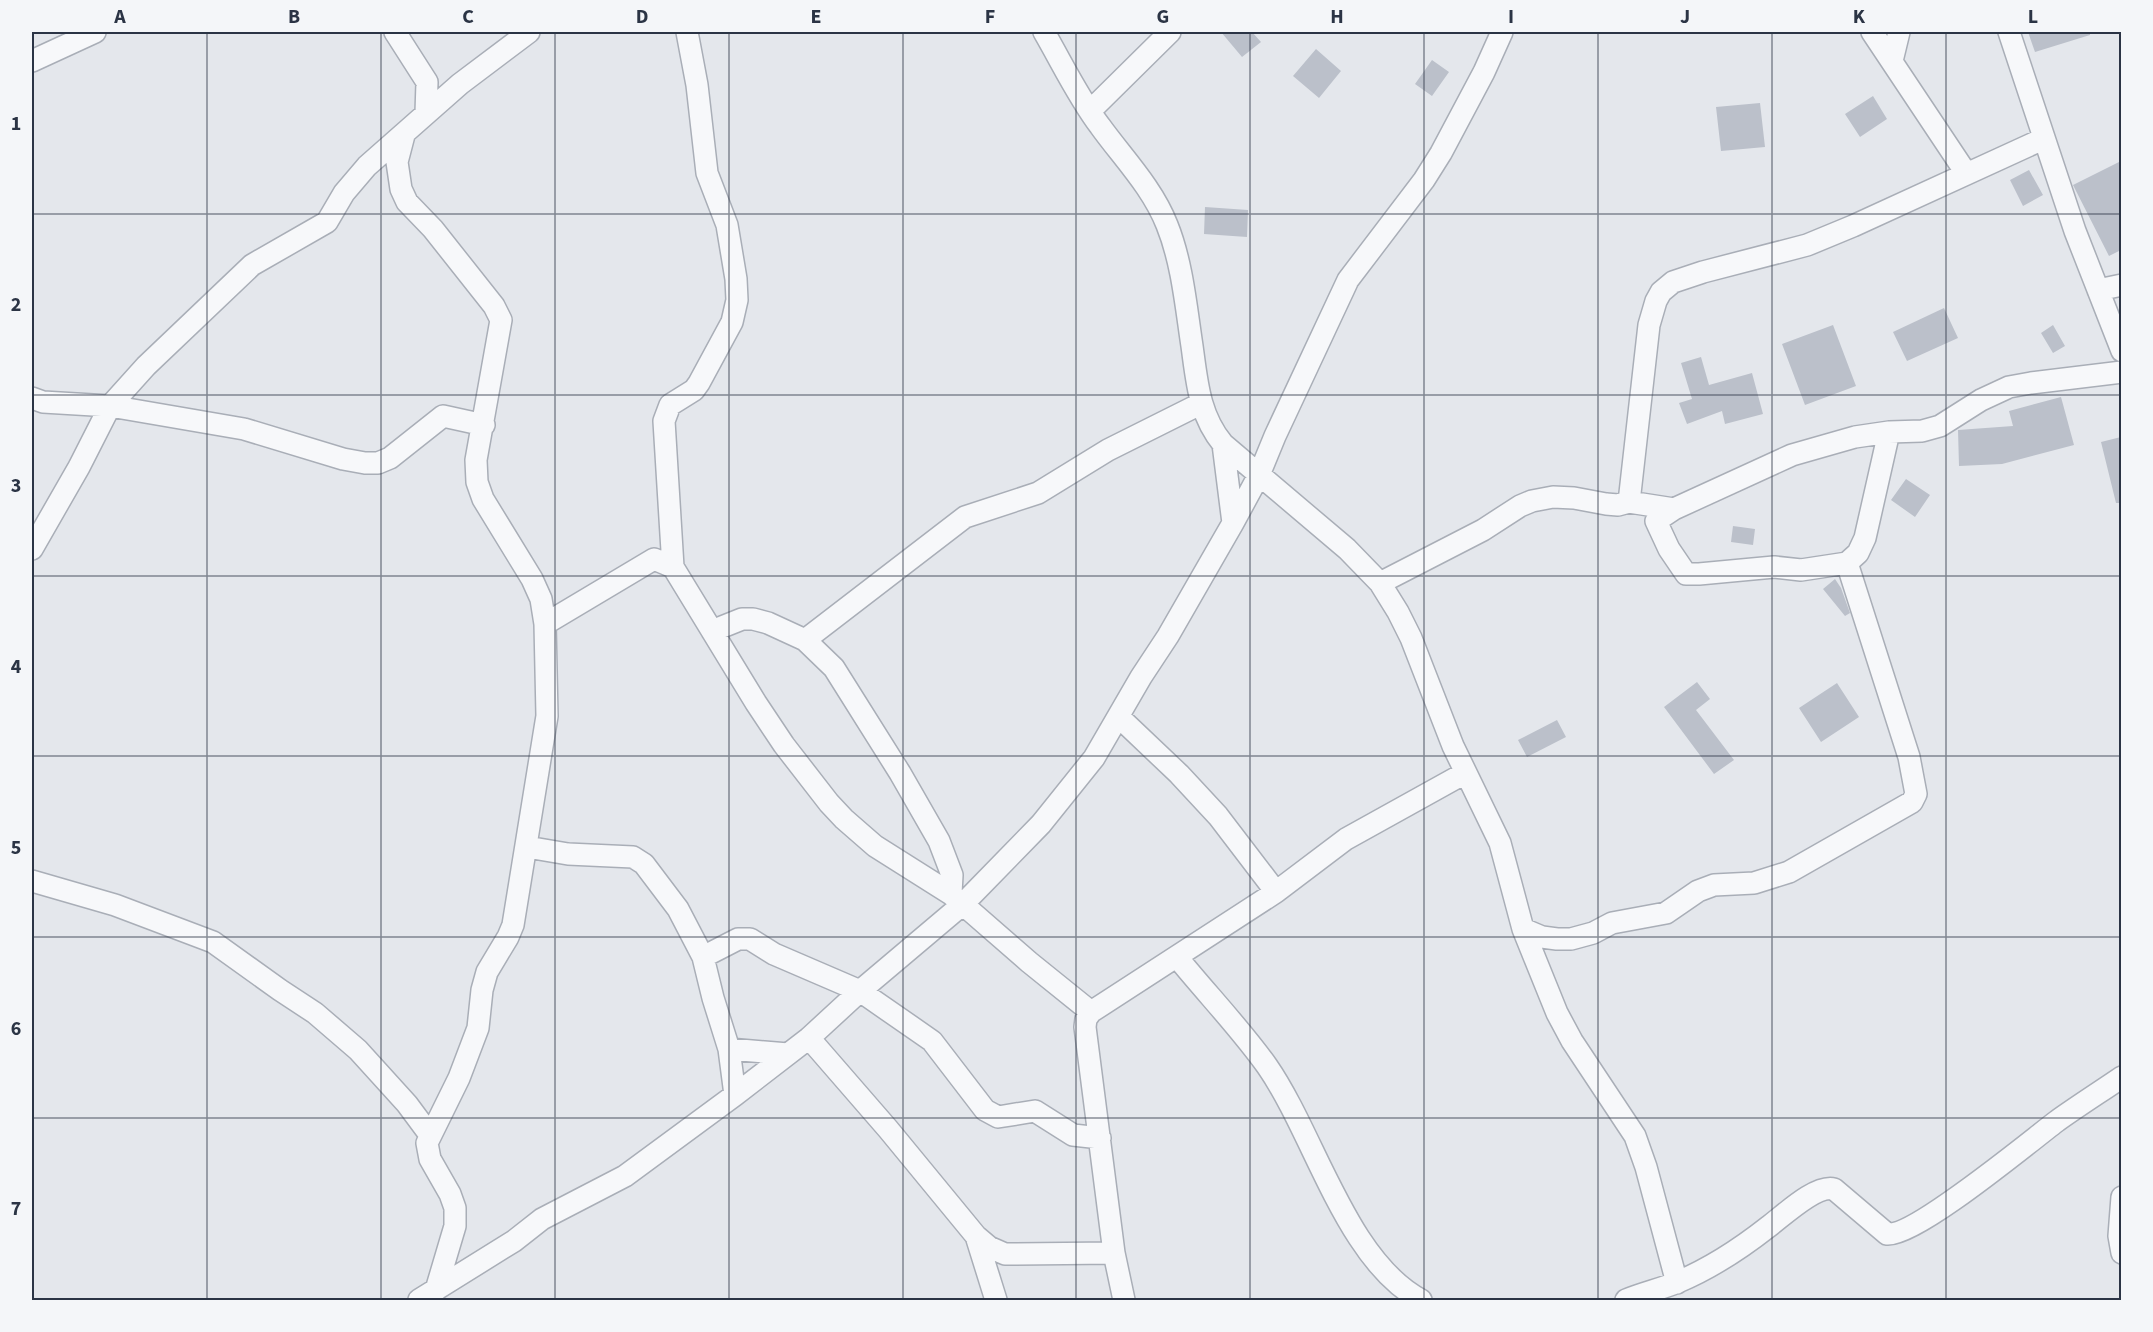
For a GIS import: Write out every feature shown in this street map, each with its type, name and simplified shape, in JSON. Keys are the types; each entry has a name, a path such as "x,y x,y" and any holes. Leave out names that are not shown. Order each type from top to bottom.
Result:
{"street":[{"path":"32,61 95,32"},
{"path":"395,32 427,82 426,113"},
{"path":"32,549 79,467 110,406 146,366 252,265 327,222 355,178 460,84 529,32"},
{"path":"687,32 697,85 707,173 727,225 737,300 732,322 699,383 694,390 670,405 664,420 673,567 762,712 829,803 875,846 957,899 1091,1012"},
{"path":"1044,32 1090,111 1141,178 1166,222 1173,241 1186,303 1200,404 1216,435 1223,444 1347,549 1380,583 1411,638 1465,773 1500,843 1523,929 1557,1013 1572,1041 1635,1136 1655,1197 1677,1283"},
{"path":"1090,111 1170,32"},
{"path":"428,1295 514,1241 542,1219 625,1176 735,1095 809,1038 957,899 1041,824 1084,773 1233,524 1259,475 1339,295 1360,261 1424,180 1441,153 1484,72 1502,32"},
{"path":"1872,32 1966,173"},
{"path":"1892,61 1899,32"},
{"path":"2009,32 2043,139 2121,351"},
{"path":"427,82 460,84"},
{"path":"404,135 397,162 401,189 407,202 440,238 494,306 501,320 476,460 477,482 483,499 532,579 543,607 547,716 532,796 513,925 487,972 482,990 478,1028 459,1078 427,1143 428,1151 455,1208 455,1226 428,1295"},
{"path":"1629,502 1649,325 1661,292 1673,282 1703,272 1808,245 2043,139"},
{"path":"2098,290 2121,285"},
{"path":"1889,432 1865,538 1858,553 1847,563 1801,570 1774,567 1686,574 1669,549 1656,521 1674,509 1792,455 1856,436 1889,432 1923,431 1940,426 1981,400 2009,387 2121,372"},
{"path":"35,402 110,406 244,429 343,459 365,463 378,463 390,458 443,416 484,425"},
{"path":"805,640 965,518 1038,493 1108,450 1200,404"},
{"path":"1223,444 1233,524"},
{"path":"1380,583 1483,530 1520,506 1532,501 1553,497 1574,498 1606,504 1618,505 1629,502 1674,509"},
{"path":"545,624 654,559 673,567"},
{"path":"1523,929 1542,937 1571,939 1593,933 1612,923 1665,913 1698,891 1714,885 1754,883 1790,872 1912,802 1916,794 1909,757 1847,563"},
{"path":"712,631 742,619 768,623 805,640 834,668 939,841 952,875 957,899"},
{"path":"1119,717 1179,774 1218,816 1276,892"},
{"path":"1124,1300 1114,1253 1085,1027 1086,1019 1091,1012 1276,892 1346,839 1465,773"},
{"path":"526,847 568,854 624,856 640,860 668,894 703,957 729,1049 735,1095"},
{"path":"32,881 114,905 213,942 315,1012 358,1050 407,1104 430,1135"},
{"path":"703,957 738,939 750,939 774,954 860,991 932,1041 985,1110 998,1117 1035,1110 1073,1135 1100,1138"},
{"path":"1177,957 1266,1066 1284,1093 1351,1225 1372,1256 1391,1280 1404,1291 1421,1300"},
{"path":"809,1038 976,1236 989,1247 1005,1254 1114,1253"},
{"path":"729,1049 788,1054"},
{"path":"1626,1300 1677,1283 1709,1268 1742,1248 1804,1200 1825,1188 1834,1189 1887,1234 1905,1229 1950,1203 2060,1119 2121,1077"},
{"path":"2121,1197 2119,1236 2121,1253"},
{"path":"976,1236 996,1300"}],"building":[{"path":"1221,32 1252,32 1261,42 1242,57"},
{"path":"2028,32 2090,32 2090,35 2035,52"},
{"path":"1316,49 1341,71 1319,98 1293,76"},
{"path":"1432,60 1449,72 1432,96 1415,84"},
{"path":"1873,96 1887,119 1860,137 1845,114"},
{"path":"1760,103 1765,147 1721,151 1716,107"},
{"path":"2121,161 2121,250 2109,256 2073,185"},
{"path":"2029,170 2043,195 2023,206 2010,180"},
{"path":"1205,207 1248,210 1247,237 1204,234"},
{"path":"1944,308 1958,338 1907,361 1893,332"},
{"path":"1833,325 1856,386 1805,405 1782,344"},
{"path":"2053,325 2065,346 2053,353 2041,333"},
{"path":"1701,357 1709,385 1752,373 1763,414 1725,424 1722,411 1687,424 1679,403 1692,399 1681,363"},
{"path":"2061,397 2074,445 2002,464 1959,466 1958,430 2013,426 2009,411"},
{"path":"2121,437 2121,503 2116,503 2101,442"},
{"path":"1906,479 1930,495 1915,517 1891,500"},
{"path":"1733,526 1755,529 1753,545 1731,542"},
{"path":"1835,579 1841,588 1850,613 1845,616 1823,589"},
{"path":"1697,682 1710,699 1696,710 1734,760 1714,774 1664,707"},
{"path":"1837,683 1859,717 1821,742 1799,708"},
{"path":"1557,720 1566,737 1527,757 1518,740"}]}
